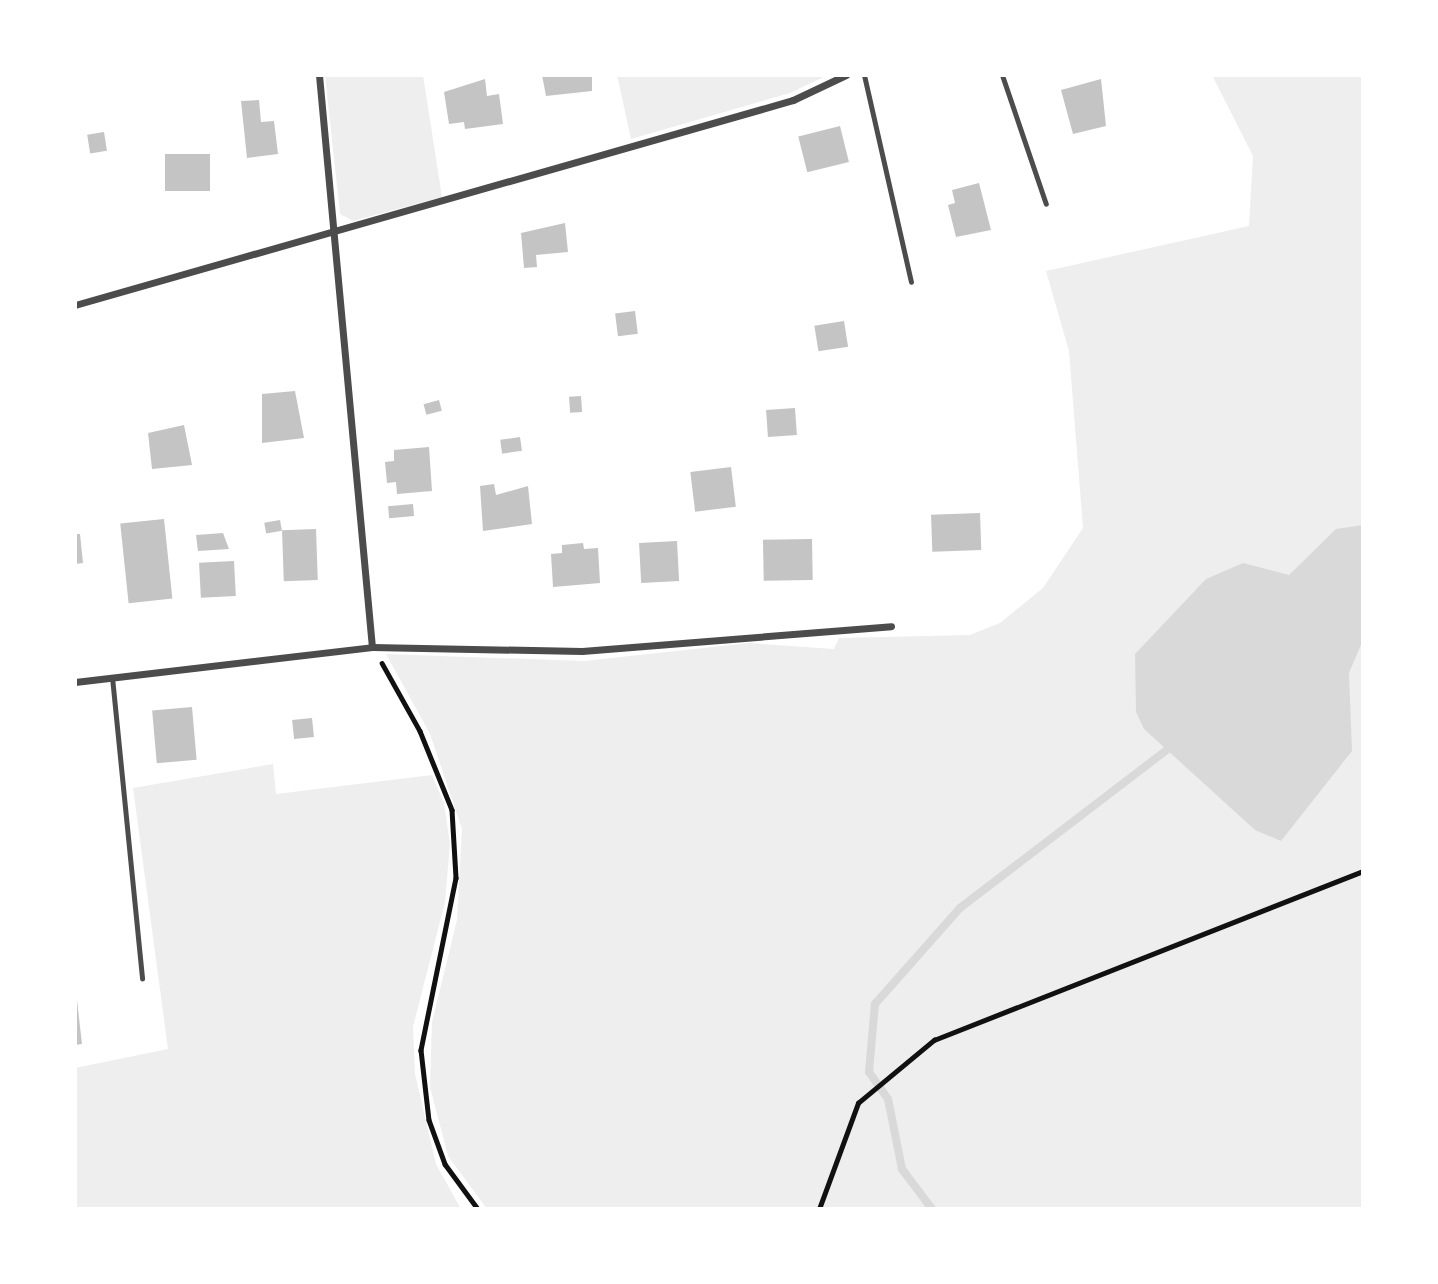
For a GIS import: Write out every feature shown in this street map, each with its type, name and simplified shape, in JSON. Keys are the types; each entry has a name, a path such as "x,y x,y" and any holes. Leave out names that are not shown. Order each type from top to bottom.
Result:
{"street":[{"path":"319,75 372,647"},
{"path":"75,305 335,234 793,100 846,75"},
{"path":"75,682 372,647 582,651 891,626"}],"lane":[{"path":"864,75 911,282"},
{"path":"1002,75 1045,204"},
{"path":"112,677 142,979"}],"path":[{"path":"372,647 420,730 452,810 456,878 421,1050 433,1131 445,1164 478,1209"},
{"path":"820,1209 858,1103 934,1040 1363,871"}],"shaded area":[{"path":"325,75 423,75 442,197 353,221 340,214"},
{"path":"617,75 828,75 790,93 631,139"},
{"path":"1212,75 1363,75 1363,1209 487,1209 448,1156 430,1087 432,1022 457,920 462,829 430,734 386,654 584,661 749,643 834,649 839,638 970,635 1000,623 1043,588 1083,528 1069,351 1046,271 1249,226 1253,156"},
{"path":"1363,525 1363,640 1349,673 1352,751 1281,841 1255,830 1144,729 1136,712 1135,654 1206,579 1243,563 1289,575 1336,529"},
{"path":"273,764 276,794 432,775 444,803 450,844 445,902 413,1027 415,1074 436,1164 461,1209 75,1209 75,1068 168,1049 133,788"}],"building":[{"path":"542,75 592,75 592,91 546,96"},
{"path":"485,79 487,96 499,94 503,124 465,129 464,122 449,124 444,92"},
{"path":"1101,79 1106,126 1073,134 1061,90"},
{"path":"259,100 261,122 274,121 278,154 247,158 241,101"},
{"path":"840,126 849,162 807,172 798,136"},
{"path":"104,132 107,151 90,153 87,135"},
{"path":"165,154 210,154 210,191 165,191"},
{"path":"979,183 991,230 956,237 948,205 955,203 952,190"},
{"path":"565,223 568,252 536,255 537,267 524,268 521,233"},
{"path":"635,311 638,334 618,336 615,313"},
{"path":"844,321 848,347 818,351 814,326"},
{"path":"295,391 304,438 262,443 262,394"},
{"path":"581,396 582,412 570,413 569,397"},
{"path":"439,400 442,411 426,415 424,404"},
{"path":"795,408 797,435 768,437 766,410"},
{"path":"184,425 192,465 152,469 148,433"},
{"path":"520,437 522,451 502,454 500,440"},
{"path":"429,447 432,491 397,494 396,482 387,483 385,462 394,461 394,450"},
{"path":"731,467 736,507 695,512 690,472"},
{"path":"494,484 496,495 528,486 532,524 483,531 480,486"},
{"path":"413,504 414,516 389,518 388,506"},
{"path":"980,513 981,550 932,552 931,515"},
{"path":"164,519 172,599 129,603 120,524"},
{"path":"280,520 282,531 266,534 264,523"},
{"path":"316,529 318,580 284,581 282,530"},
{"path":"223,533 229,549 198,551 196,535"},
{"path":"75,534 80,534 83,563 75,564"},
{"path":"812,539 813,580 764,581 763,540"},
{"path":"677,541 679,581 641,583 639,543"},
{"path":"583,543 584,549 598,548 600,583 553,587 551,554 562,553 562,545"},
{"path":"234,561 236,596 201,598 199,563"},
{"path":"192,707 197,760 157,763 152,710"},
{"path":"312,718 314,737 294,739 292,720"},
{"path":"77,1000 82,1044 75,1045 75,1001"}],"waterway":[{"path":"932,1209 902,1169 888,1099 869,1072 875,1004 960,908 1172,746"}]}
